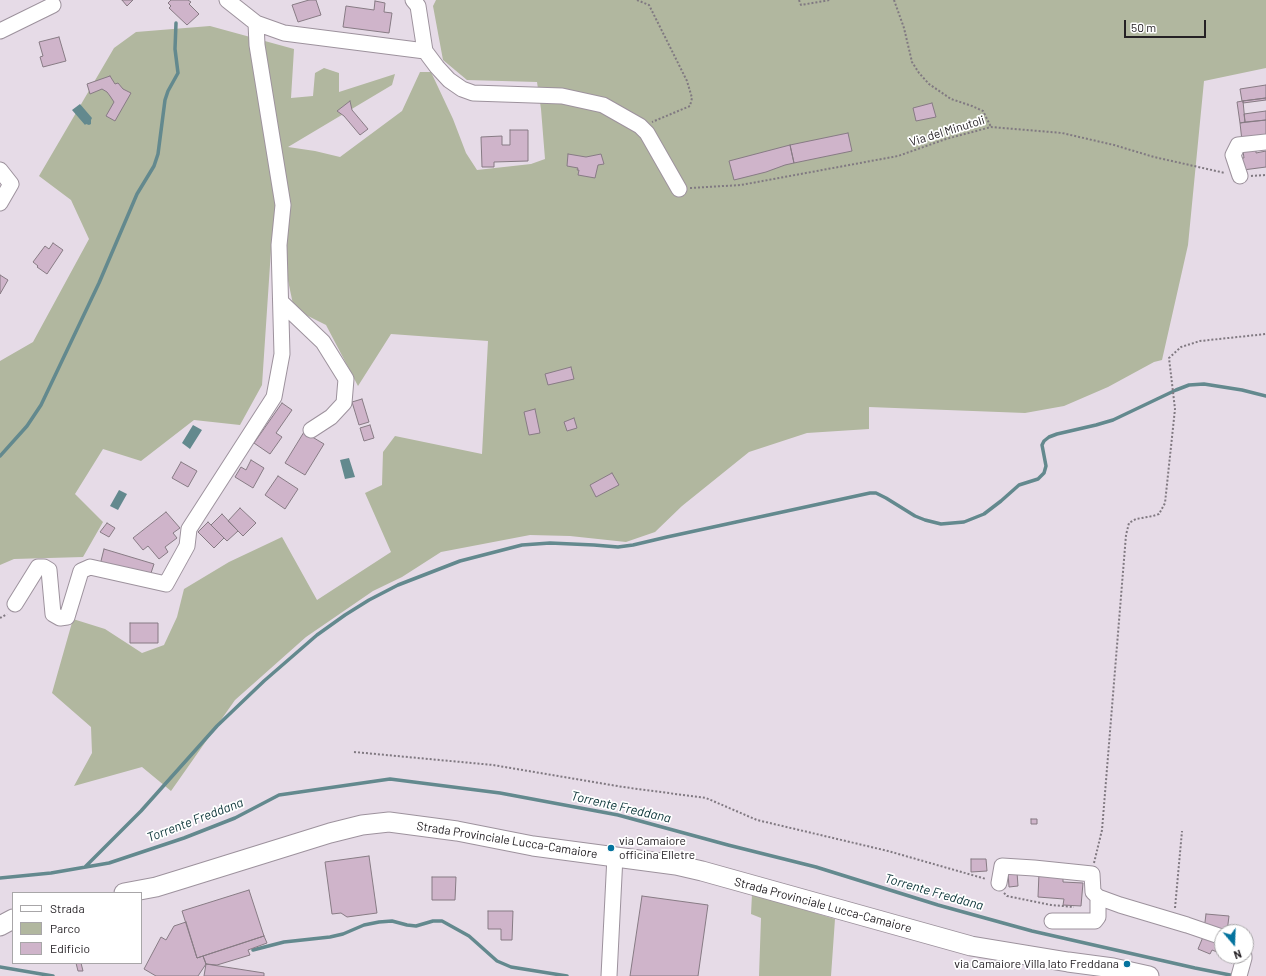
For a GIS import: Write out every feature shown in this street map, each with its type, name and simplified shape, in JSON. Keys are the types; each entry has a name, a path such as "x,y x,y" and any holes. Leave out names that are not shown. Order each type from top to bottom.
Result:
{"main road":[{"name":"Strada Provinciale Lucca-Camaiore","path":"129,892 156,887 330,832 362,825 389,822 457,831 533,846 676,865 971,946 1113,968 1149,976"},
{"path":"0,926 12,920"}],"street":[{"path":"227,0 256,23 284,33 425,51"},
{"path":"413,0 418,6 425,51 449,80 462,89 473,93 562,96 603,105 640,126 647,132 679,189"},
{"path":"0,31 53,5"},
{"path":"15,604 38,567 44,566 49,570 53,614 60,618 67,617 80,571 90,568 166,584 187,546 189,529 274,397 282,354 279,245 284,205 257,45 256,23"},
{"path":"1240,176 1233,155 1238,145 1266,142"},
{"path":"0,170 11,184 0,203"},
{"path":"281,302 323,342 346,379 344,403 332,417 311,430"},
{"path":"609,976 614,856"},
{"path":"999,883 1002,866 1092,874 1093,892 1098,897 1214,934"},
{"path":"1052,921 1095,921 1098,917 1098,897"},
{"path":"1239,976 1242,964"}],"path":[{"path":"637,0 649,5 687,81 692,98 690,106 640,126"},
{"path":"799,0 801,5 830,0"},
{"path":"894,0 904,28 912,62 919,73 929,84 951,99 983,111 991,127"},
{"name":"Via del Minutoli","path":"679,189 741,185 898,156 946,138 991,127 1062,133 1114,145 1154,157 1240,176 1266,175"},
{"path":"1092,874 1102,830 1126,535 1129,523 1136,519 1159,514 1165,504 1175,409 1169,358 1181,347 1200,341 1266,334"},
{"path":"354,752 493,766 623,787 706,798 757,820 888,851 999,883 1001,890 1007,896 1074,907"},
{"path":"1173,921 1182,831"}],"green space":[{"path":"436,0 1266,0 1266,68 1204,81 1188,245 1162,360 1154,362 1108,387 1064,406 1025,413 869,407 869,429 807,433 749,452 682,506 655,532 626,542 570,536 530,535 441,552 402,577 373,591 306,637 235,700 171,791 142,767 74,786 92,753 91,727 52,693 73,619 105,629 142,653 164,645 177,617 184,589 229,562 282,537 317,600 391,552 365,493 382,485 383,452 395,436 482,454 488,341 391,334 358,386 326,325 294,309 281,247 272,235 262,385 240,425 194,420 141,461 103,449 75,494 103,522 83,557 14,559 0,565 0,361 33,342 89,239 71,200 39,176 114,48 136,32 210,26 294,49 291,98 313,96 315,73 324,68 339,73 339,92 395,74 392,85 288,147 340,157 402,111 420,72 431,72 453,119 466,153 477,170 531,164 545,159 537,82 467,80 443,60 433,6"},
{"path":"752,894 835,919 831,976 759,976 761,918 751,914"}],"water":[{"path":"80,104 92,118 91,124 89,125 85,125 72,110"},
{"path":"193,425 202,430 190,449 182,443"},
{"path":"349,458 355,477 345,479 340,460"},
{"path":"119,490 127,494 118,510 110,506"}],"building":[{"path":"122,0 133,0 127,6"},
{"path":"171,0 188,0 191,2 189,4 199,14 187,25 169,8 171,6 168,3"},
{"path":"309,0 316,0 321,15 298,22 292,5"},
{"path":"375,1 385,3 384,12 392,13 389,33 343,27 346,6 374,10"},
{"path":"59,37 66,61 43,67 40,57 43,56 39,42"},
{"path":"110,76 115,84 118,83 123,89 131,93 115,121 106,116 114,102 107,92 102,89 90,94 87,84"},
{"path":"1266,85 1266,98 1242,101 1240,89"},
{"path":"1266,98 1266,100 1243,103 1243,101"},
{"path":"350,101 352,110 368,129 360,135 344,116 337,111"},
{"path":"1243,101 1245,122 1240,123 1237,102"},
{"path":"932,103 936,117 916,121 913,108"},
{"path":"1266,111 1266,120 1245,122 1244,114"},
{"path":"1266,120 1266,136 1242,141 1240,123"},
{"path":"510,130 528,130 528,161 494,162 494,167 482,167 481,137 502,136 502,145 510,145"},
{"path":"848,133 852,151 794,163 790,145"},
{"path":"790,145 794,163 734,180 729,161"},
{"path":"1256,150 1256,153 1266,151 1266,167 1243,170 1241,158 1244,158 1243,151"},
{"path":"568,154 586,157 601,154 604,164 598,165 595,178 578,175 578,168 567,166"},
{"path":"53,243 63,250 47,274 33,262 45,246 49,249"},
{"path":"0,275 8,280 0,294"},
{"path":"571,367 574,379 548,385 545,374"},
{"path":"362,399 369,422 359,425 352,402"},
{"path":"282,403 292,410 276,433 282,437 270,454 254,443"},
{"path":"535,409 540,433 529,435 524,412"},
{"path":"574,418 577,428 567,431 564,422"},
{"path":"370,425 374,438 364,441 360,428"},
{"path":"304,432 324,444 305,475 285,463"},
{"path":"251,460 264,468 253,488 235,477 241,467 246,470"},
{"path":"181,462 197,471 188,487 172,478"},
{"path":"612,473 619,485 596,497 590,485"},
{"path":"278,476 298,489 285,509 265,495"},
{"path":"240,508 256,523 243,536 228,521"},
{"path":"166,512 180,528 173,533 177,538 165,547 168,552 159,559 148,546 143,550 133,538"},
{"path":"222,514 238,531 227,541 211,525"},
{"path":"208,522 224,538 214,548 198,532"},
{"path":"107,523 115,528 109,537 100,532"},
{"path":"104,549 154,564 149,579 100,565"},
{"path":"130,623 158,623 158,643 130,643"},
{"path":"1031,819 1037,819 1037,824 1031,824"},
{"path":"369,856 377,913 347,917 341,913 332,914 325,862"},
{"path":"971,859 986,859 987,871 971,872"},
{"path":"1008,872 1017,872 1018,886 1009,887"},
{"path":"1039,873 1063,875 1063,882 1083,883 1081,906 1063,905 1064,899 1038,897"},
{"path":"432,877 456,877 455,900 432,900"},
{"path":"249,890 264,936 197,958 182,911"},
{"path":"642,896 708,905 698,976 630,976"},
{"path":"488,911 513,911 512,940 501,940 501,929 488,929"},
{"path":"1206,914 1229,916 1228,924 1214,924 1214,931 1204,930"},
{"path":"186,922 197,958 203,956 206,964 198,976 156,976 144,969 161,937 166,940 174,926"},
{"path":"264,936 267,943 248,950 250,955 217,965 206,964 203,956"},
{"path":"1203,937 1214,941 1214,951 1212,950 1210,954 1198,949"},
{"path":"76,964 81,964 83,971 78,971"},
{"path":"206,964 264,973 264,976 204,976"}],"waterway":[{"path":"0,456 27,426 41,405 99,283 137,194 154,166 158,154 165,100 168,91 178,73 175,49 176,23"},
{"path":"85,867 141,811 217,726 264,681 317,635 369,600 398,585 460,561 522,545 550,543 618,547 633,545 870,493 876,493 915,516 925,520 941,524 964,522 984,514 1019,485 1038,479 1044,473 1046,466 1042,445 1049,437 1113,420 1189,385 1204,384 1242,390 1266,396"},
{"name":"Torrente Freddana","path":"0,878 51,873 109,863 184,838 235,818 279,795 390,779 500,793 618,815 816,867 938,905 1032,931 1235,976"},
{"path":"253,950 284,942 330,937 343,934 364,925 379,922 392,921 416,926 433,921 442,921 469,936 497,961 511,967 567,976"},
{"path":"0,967 53,976"}],"place":[{"name":"via Camaiore officina Elletre","path":"611,848"},
{"name":"via Camaiore Villa lato Freddana","path":"1127,964"}]}
